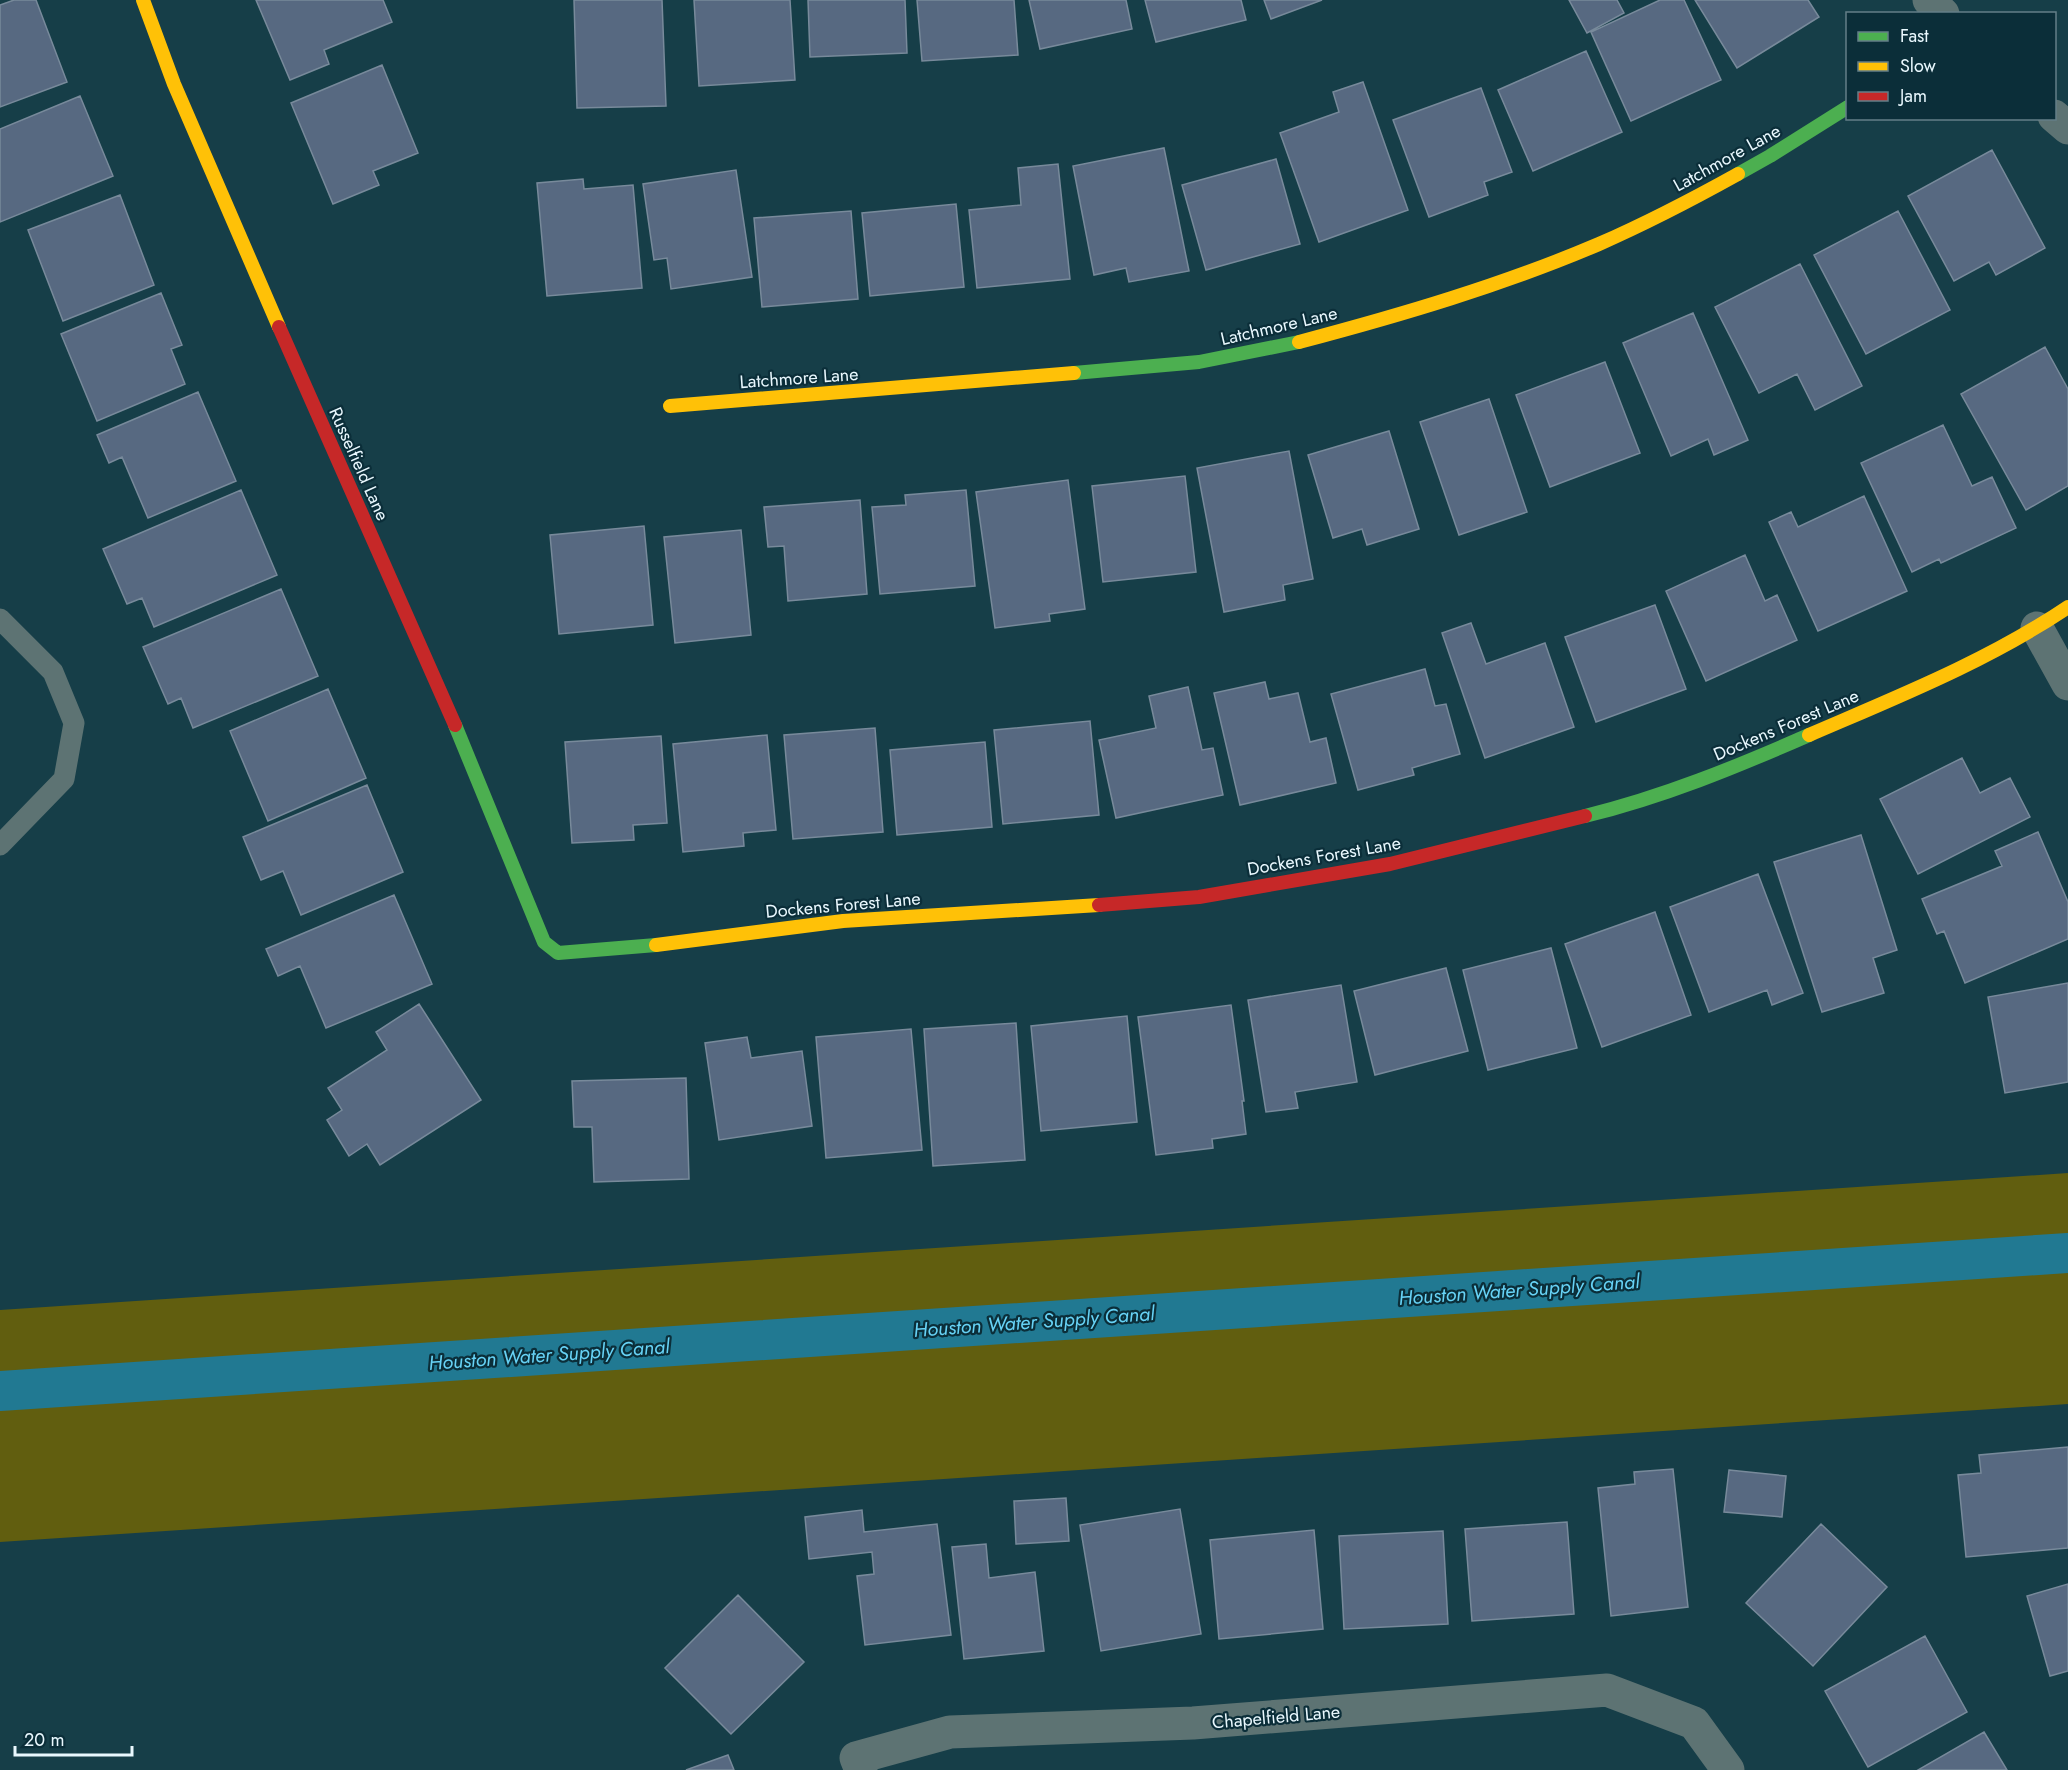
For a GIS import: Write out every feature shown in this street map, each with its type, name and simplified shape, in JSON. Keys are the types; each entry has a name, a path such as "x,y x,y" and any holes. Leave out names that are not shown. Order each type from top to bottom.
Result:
{"street":[{"name":"Russelfield Lane","path":"143,0 174,84 455,725 544,942"},
{"path":"1929,0 1941,12"},
{"name":"Latchmore Lane","path":"670,406 1188,363 1297,343 1410,312 1599,244 1681,205 1760,162 1846,108"},
{"path":"2056,117 2068,128"},
{"name":"Dockens Forest Lane","path":"544,942 558,954 652,945 843,921 1137,903 1199,897 1390,864 1619,808 1725,772 1933,681 2037,628 2068,606"},
{"path":"2037,628 2068,684"},
{"name":"Chapelfield Lane","path":"858,1764 950,1732 1193,1723 1606,1690 1694,1723 1728,1770"}],"lane":[{"path":"0,619 53,672 74,723 64,779 0,845"}],"shaded area":[{"path":"2068,1173 2068,1404 0,1542 0,1310"}],"building":[{"path":"14,0 36,0 67,82 0,107 0,5"},
{"path":"256,0 383,0 392,22 324,50 329,64 290,80"},
{"path":"574,0 662,0 666,106 577,108"},
{"path":"694,0 790,0 795,80 699,86"},
{"path":"808,0 905,0 907,53 810,57"},
{"path":"917,0 1014,0 1018,55 922,61"},
{"path":"1029,0 1126,0 1132,29 1040,49"},
{"path":"1145,0 1241,0 1246,20 1156,42"},
{"path":"1264,0 1322,0 1271,19"},
{"path":"1569,0 1617,0 1624,13 1587,33"},
{"path":"1660,0 1684,0 1721,80 1631,121 1591,32"},
{"path":"1695,0 1808,0 1819,17 1737,68"},
{"path":"1586,51 1622,132 1533,171 1498,90"},
{"path":"382,65 418,153 373,171 379,185 333,204 291,103"},
{"path":"1363,82 1408,210 1319,242 1280,133 1339,112 1333,92"},
{"path":"1481,88 1512,172 1484,182 1488,195 1429,217 1393,120"},
{"path":"80,96 113,176 0,222 0,129"},
{"path":"1164,148 1189,271 1129,282 1126,268 1094,275 1073,166"},
{"path":"1992,150 2045,248 1996,275 1989,262 1954,281 1908,196"},
{"path":"1276,159 1300,244 1206,270 1182,185"},
{"path":"1058,164 1070,279 977,288 969,210 1021,205 1018,168"},
{"path":"736,170 752,277 671,289 667,258 654,260 643,184"},
{"path":"583,179 584,189 633,185 642,288 547,296 537,183"},
{"path":"120,195 154,285 63,321 28,230"},
{"path":"956,204 964,287 870,296 862,213"},
{"path":"851,211 858,299 762,307 754,218"},
{"path":"1898,211 1950,310 1866,354 1814,255"},
{"path":"1800,264 1862,386 1815,410 1797,374 1759,393 1715,307"},
{"path":"161,293 182,345 171,349 185,384 97,421 61,334"},
{"path":"1693,313 1748,440 1714,455 1708,439 1671,456 1623,343"},
{"path":"2045,347 2068,389 2068,486 2026,510 1961,394"},
{"path":"1605,362 1640,453 1550,487 1516,395"},
{"path":"198,392 236,481 148,518 122,457 109,463 97,435"},
{"path":"1489,399 1527,512 1459,535 1420,422"},
{"path":"1943,425 1972,486 1992,477 2016,528 1941,563 1939,559 1912,572 1861,463"},
{"path":"1389,431 1419,529 1367,545 1362,529 1333,538 1308,455"},
{"path":"1289,451 1313,579 1283,585 1285,600 1224,612 1197,468"},
{"path":"1185,476 1196,572 1103,582 1092,486"},
{"path":"1068,480 1085,609 1049,614 1050,621 995,628 976,492"},
{"path":"241,490 277,575 154,627 142,598 127,604 103,549"},
{"path":"966,490 975,586 880,594 872,507 906,505 905,495"},
{"path":"1864,496 1907,591 1818,631 1769,522 1791,512 1798,527"},
{"path":"860,500 867,594 788,601 784,546 768,547 764,507"},
{"path":"644,526 653,625 559,634 550,535"},
{"path":"741,530 751,635 675,643 664,537"},
{"path":"1745,555 1765,601 1777,595 1797,640 1706,681 1666,591"},
{"path":"281,589 318,676 193,728 181,698 168,704 143,647"},
{"path":"1655,605 1686,689 1596,722 1565,637"},
{"path":"1471,623 1486,664 1545,643 1574,727 1485,758 1442,633"},
{"path":"1425,669 1435,706 1446,704 1460,754 1412,768 1414,775 1358,790 1331,694"},
{"path":"1265,682 1269,699 1298,693 1310,742 1326,738 1336,783 1240,805 1214,693"},
{"path":"1188,687 1202,750 1213,748 1223,795 1116,818 1099,740 1156,728 1149,696"},
{"path":"328,689 366,778 268,821 230,731"},
{"path":"1090,721 1099,815 1003,824 994,730"},
{"path":"875,728 883,832 793,839 784,735"},
{"path":"767,735 776,830 743,833 744,846 683,852 673,744"},
{"path":"661,736 667,823 633,825 634,840 572,843 565,742"},
{"path":"985,742 992,827 897,835 890,750"},
{"path":"1962,758 1980,793 2010,778 2030,817 1918,874 1880,799"},
{"path":"367,785 403,872 301,915 283,871 261,880 243,837"},
{"path":"2038,832 2068,902 2068,939 1965,983 1944,931 1937,934 1922,899 2002,866 1995,851"},
{"path":"1861,835 1897,950 1873,958 1884,993 1822,1012 1774,862"},
{"path":"1758,874 1803,993 1772,1005 1767,990 1709,1012 1670,907"},
{"path":"394,895 432,984 326,1028 300,966 278,976 266,949"},
{"path":"1655,912 1691,1015 1602,1047 1565,944"},
{"path":"1551,948 1577,1048 1488,1070 1463,970"},
{"path":"1446,968 1468,1051 1375,1075 1354,991"},
{"path":"2068,983 2068,1082 2005,1093 1988,997"},
{"path":"1341,985 1357,1082 1295,1092 1298,1108 1266,1112 1248,1000"},
{"path":"419,1004 481,1100 380,1165 367,1144 349,1156 327,1120 342,1110 328,1088 387,1050 376,1032"},
{"path":"1231,1005 1244,1101 1242,1101 1246,1134 1212,1139 1213,1148 1156,1155 1138,1017"},
{"path":"1127,1016 1137,1122 1041,1131 1031,1026"},
{"path":"1016,1023 1025,1160 933,1166 924,1029"},
{"path":"911,1029 922,1150 826,1158 816,1037"},
{"path":"747,1037 751,1058 802,1051 812,1126 719,1140 705,1043"},
{"path":"686,1078 689,1179 594,1182 592,1127 574,1127 572,1081"},
{"path":"2068,1447 2068,1548 1966,1557 1958,1475 1981,1473 1979,1455"},
{"path":"1673,1469 1688,1607 1611,1616 1598,1488 1635,1484 1634,1472"},
{"path":"1729,1470 1786,1476 1782,1517 1724,1512"},
{"path":"1066,1498 1069,1541 1016,1544 1014,1501"},
{"path":"1180,1509 1201,1634 1101,1651 1080,1525"},
{"path":"862,1510 864,1532 937,1524 951,1635 865,1645 857,1576 874,1574 872,1552 809,1559 805,1517"},
{"path":"1567,1522 1574,1614 1472,1621 1465,1529"},
{"path":"1821,1524 1887,1587 1813,1666 1746,1603"},
{"path":"1314,1530 1323,1629 1219,1639 1210,1540"},
{"path":"1443,1531 1448,1624 1344,1629 1339,1536"},
{"path":"986,1544 989,1578 1035,1572 1044,1651 964,1659 952,1547"},
{"path":"2068,1584 2068,1671 2050,1676 2027,1596"},
{"path":"738,1595 804,1662 731,1734 665,1668"},
{"path":"1925,1636 1967,1712 1868,1767 1825,1691"},
{"path":"1984,1732 2007,1770 1918,1770"},
{"path":"728,1755 734,1770 686,1770"}],"waterway":[{"name":"Houston Water Supply Canal","path":"0,1391 2068,1253"}],"traffic: fast":[{"path":"1738,174 1846,108"},
{"path":"1074,373 1199,362 1299,342"},
{"path":"455,725 544,942 558,953 656,945"},
{"path":"1585,816 1643,800 1699,780 1809,735"}],"traffic: slow":[{"path":"143,0 174,84 279,327"},
{"path":"1299,342 1451,298 1563,259 1652,219 1738,174"},
{"path":"670,406 1074,373"},
{"path":"1809,735 1974,661 2068,607"},
{"path":"656,945 843,921 1099,905"}],"traffic: jam":[{"path":"279,327 455,725"},
{"path":"1099,905 1199,897 1390,864 1585,816"}]}
